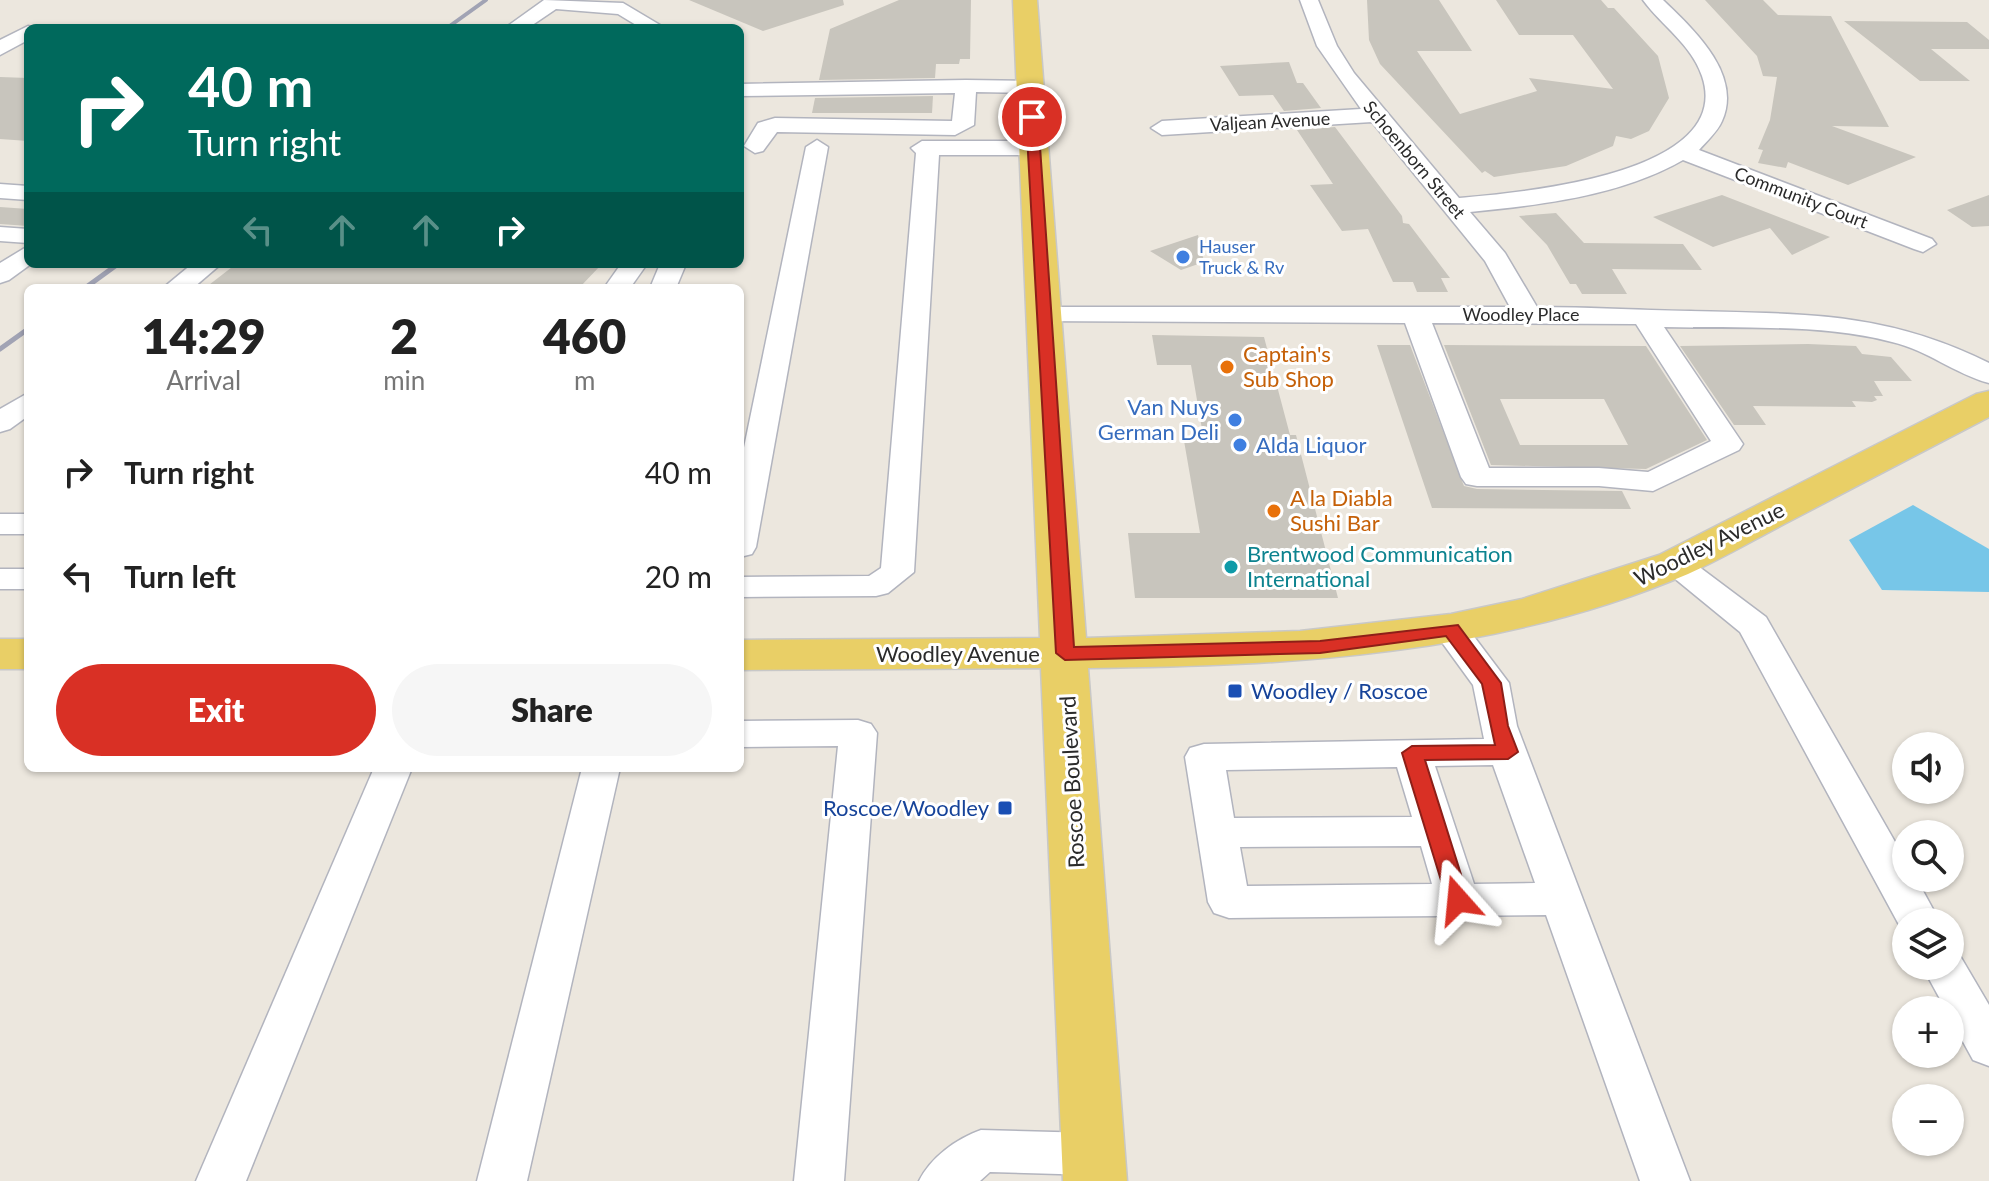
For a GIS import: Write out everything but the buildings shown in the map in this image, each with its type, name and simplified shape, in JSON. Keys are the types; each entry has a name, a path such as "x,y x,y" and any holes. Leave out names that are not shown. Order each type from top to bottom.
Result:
{"main road":[{"name":"Roscoe Boulevard","path":"1025,0 1094,1168"},
{"name":"Woodley Avenue","path":"744,655 1065,653 1320,647 1451,630 1623,586 1674,564 1989,402"},
{"path":"0,654 24,654"}],"street":[{"name":"Schoenborn Street","path":"1309,0 1336,62 1496,258 1528,315"},
{"path":"1452,206 1531,198 1606,185 1655,166 1680,151 1711,121 1717,94 1705,61 1652,0"},
{"path":"520,24 549,3 623,9 648,24"},
{"path":"7,47 24,32"},
{"path":"748,149 766,128 775,125 955,128 963,125 966,86"},
{"path":"744,90 1030,87"},
{"name":"Valjean Avenue","path":"1162,128 1378,115"},
{"path":"744,526 817,147"},
{"path":"744,587 876,586 897,572 928,148"},
{"path":"748,149 1034,148"},
{"name":"Community Court","path":"1680,151 1923,244"},
{"path":"0,191 24,193"},
{"path":"0,234 24,236"},
{"path":"0,275 24,257"},
{"path":"181,284 203,268"},
{"name":"Woodley Place","path":"1044,315 1528,315 1855,326 1902,335 1989,374"},
{"path":"1415,315 1477,477 1599,477 1653,482 1728,444 1645,318"},
{"path":"0,423 24,405"},
{"path":"0,524 24,524"},
{"path":"1674,564 1754,625 1911,908"},
{"path":"0,579 24,579"},
{"path":"1451,630 1491,683 1498,726 1665,1181"},
{"path":"744,734 858,733 819,1181"},
{"path":"1508,752 1204,757 1229,902 1562,899"},
{"path":"1412,753 1458,900"},
{"path":"221,1181 391,772"},
{"path":"502,1181 600,772"},
{"path":"1217,833 1436,831"},
{"path":"1952,980 1989,1047"},
{"path":"944,1181 981,1151 1094,1168"}],"water":[{"path":"1913,505 1989,549 1989,592 1882,590 1849,540"}],"railway":[{"path":"453,24 486,0"},
{"path":"90,284 112,268"},
{"path":"0,349 24,332"}],"place":[{"name":"Hauser Truck & Rv","path":"1183,257"},
{"name":"Captain's Sub Shop","path":"1227,367"},
{"name":"Van Nuys German Deli","path":"1235,420"},
{"name":"Alda Liquor","path":"1240,445"},
{"name":"A la Diabla Sushi Bar","path":"1274,511"},
{"name":"Brentwood Communication International","path":"1231,567"},
{"name":"Woodley / Roscoe","path":"1235,691"},
{"name":"Roscoe/Woodley","path":"1005,808"}],"route":[{"path":"1032,117 1065,653 1224,652 1320,647 1451,630 1491,683 1498,726 1508,752 1412,753 1458,900"}]}
